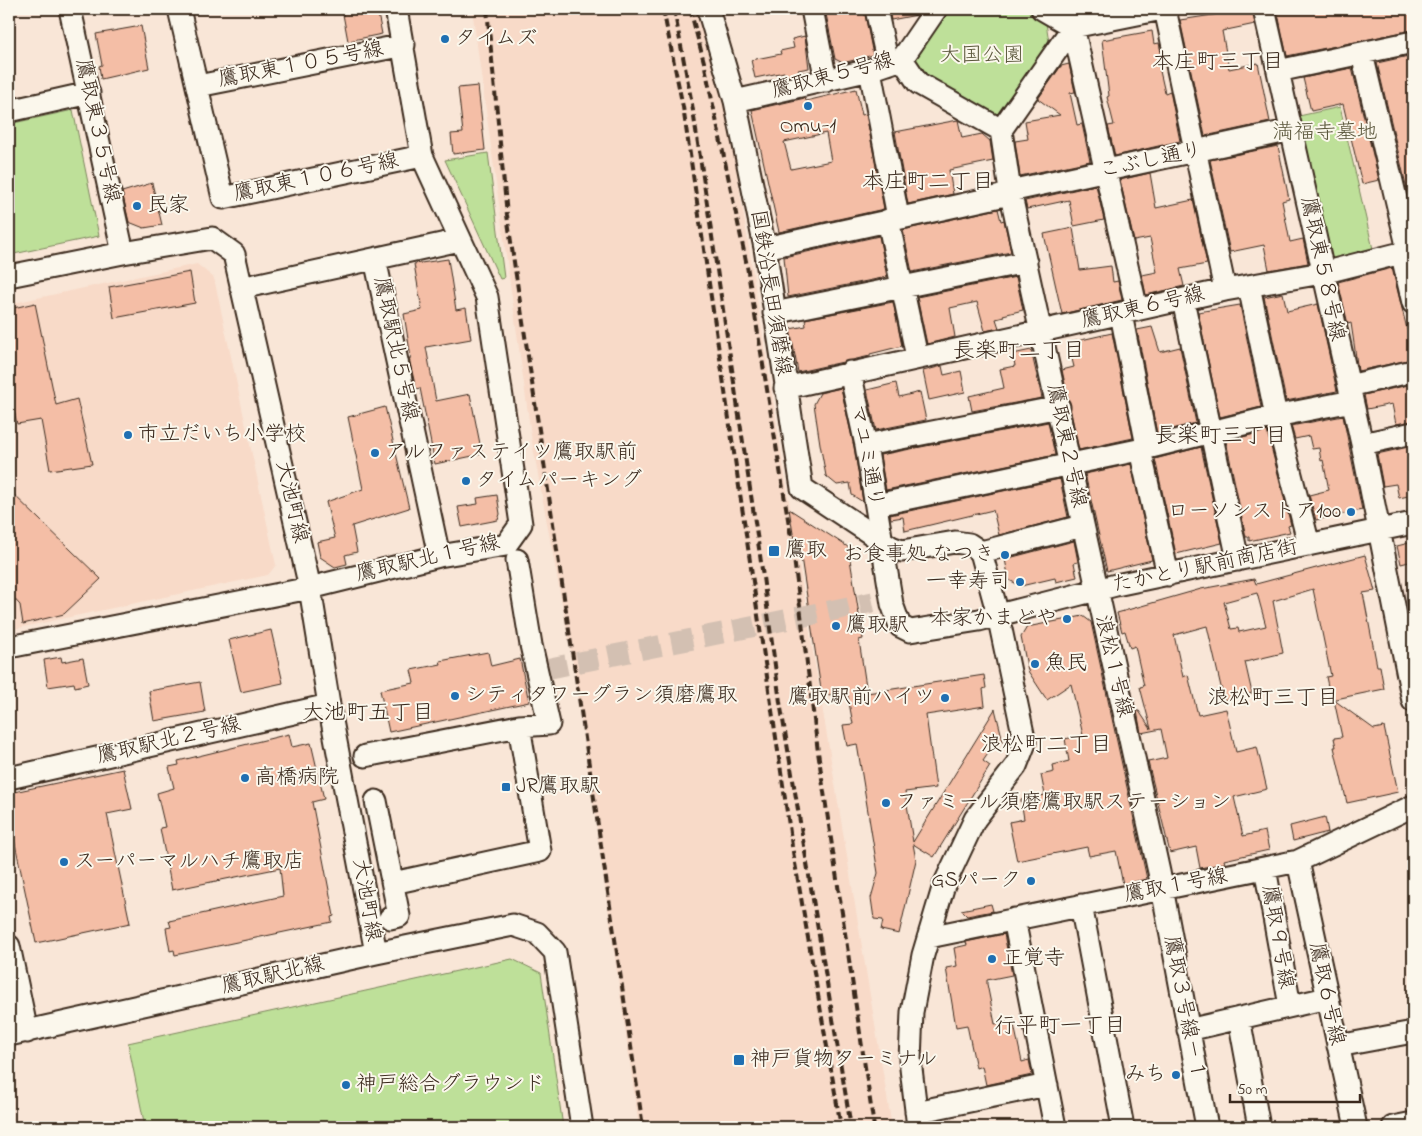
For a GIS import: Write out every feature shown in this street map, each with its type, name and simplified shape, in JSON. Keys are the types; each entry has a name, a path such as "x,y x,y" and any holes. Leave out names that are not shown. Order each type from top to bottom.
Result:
{"street":[{"name":"鷹取東３５号線","path":"70,9 123,253"},
{"name":"鷹取東１０６号線","path":"179,9 223,198 422,156"},
{"name":"鷹取駅北１号線","path":"9,647 310,588 439,556 506,545 521,524 487,297 422,156 404,45 396,9"},
{"name":"国鉄沿長田須磨線","path":"708,9 735,101 765,248 785,388 802,488 881,540 902,551 955,542 969,544 981,552"},
{"path":"812,9 826,81"},
{"path":"876,9 887,64 896,288 918,357"},
{"name":"鷹取東５号線","path":"735,101 826,81 887,64 936,9"},
{"path":"1042,9 1071,18 1164,9 1224,290"},
{"name":"鷹取東５８号線","path":"1264,9 1362,444 1413,701"},
{"path":"887,64 1001,130 1071,18"},
{"path":"1071,18 1107,170 1129,312 1146,441 1141,454 1168,575"},
{"path":"1278,71 1413,42"},
{"name":"鷹取東１０５号線","path":"198,86 404,45"},
{"path":"1362,54 1409,251 1404,264 1413,303"},
{"path":"9,111 89,93"},
{"name":"鷹取東２号線","path":"1001,130 1010,191 1096,590"},
{"name":"こぶし通り","path":"765,248 893,218 1001,196 1010,191 1292,130"},
{"name":"大池町線","path":"9,276 123,253 212,238 234,254 310,588 329,704 376,953"},
{"path":"241,288 460,240"},
{"name":"鷹取東６号線","path":"785,388 1224,290 1322,273 1409,251"},
{"name":"鷹取駅北５号線","path":"375,259 439,556"},
{"path":"774,313 1026,262"},
{"path":"1250,286 1276,416 1308,545"},
{"path":"1183,300 1238,560"},
{"path":"876,505 1143,449 1212,432 1276,416 1351,393 1413,371"},
{"name":"マユミ通り","path":"850,372 866,446 881,540"},
{"path":"866,446 1058,407"},
{"path":"1362,444 1413,433"},
{"name":"たかとり駅前商店街","path":"998,615 1096,590 1413,523"},
{"path":"1047,1085 917,1120 910,1060 912,1012 929,936 944,885 975,819 1016,766 1025,744 998,615 981,552 1082,526"},
{"path":"881,540 892,604 900,626 910,631 998,615"},
{"path":"365,757 519,726 549,724 541,669 517,560"},
{"name":"浪松１号線","path":"1096,590 1161,889"},
{"name":"鷹取駅北２号線","path":"9,778 329,704"},
{"path":"392,883 540,851 519,726"},
{"path":"376,801 399,916 390,918"},
{"name":"鷹取１号線","path":"929,936 1298,861 1413,806"},
{"name":"鷹取６号線","path":"1298,861 1326,998 1356,1127"},
{"name":"鷹取９号線","path":"1265,868 1290,1006"},
{"name":"鷹取３号線－１","path":"1161,889 1206,1127"},
{"path":"1081,905 1123,1127"},
{"path":"1014,919 1055,1127"},
{"name":"鷹取駅北線","path":"18,1034 376,953 513,925 537,933 555,952 582,1127"},
{"path":"9,946 18,1034"},
{"path":"1188,1030 1326,998"},
{"path":"1239,1018 1259,1127"},
{"path":"1338,1046 1413,1032"},
{"path":"1393,1127 1413,1123"}],"shaded area":[{"path":"472,9 696,9 728,116 813,652 892,1127 639,1127 574,668 532,442"},
{"name":"市立だいち小学校","path":"197,264 214,278 276,565 268,575 9,630 9,304"}],"green space":[{"name":"大国公園","path":"942,9 1025,9 1046,23 1049,42 1038,67 1011,106 997,115 973,107 921,76 912,55"},
{"name":"満福寺墓地","path":"1340,107 1373,249 1332,259 1299,116"},
{"path":"73,110 99,236 9,255 9,124"},
{"path":"488,153 504,278 500,279 445,160"},
{"name":"神戸総合グラウンド","path":"512,959 541,973 563,1127 145,1127 128,1043"}],"building":[{"path":"342,9 377,9 382,34 348,41"},
{"path":"825,9 864,9 873,55 843,63 835,59"},
{"path":"889,9 916,9 917,15 891,20"},
{"path":"1252,9 1255,24 1222,31 1229,69 1258,63 1270,122 1205,136 1180,20"},
{"path":"1277,9 1413,9 1413,30 1287,56"},
{"path":"141,26 149,68 101,79 99,66 102,65 96,34"},
{"path":"1152,31 1154,44 1159,43 1162,57 1157,58 1165,93 1170,91 1180,141 1115,156 1108,126 1114,125 1107,97 1109,96 1102,40"},
{"path":"805,36 809,68 798,70 799,73 785,77 784,72 755,78 751,60 781,54 780,51 794,48 792,39"},
{"path":"1413,55 1413,210 1412,210 1377,63"},
{"path":"1069,64 1075,92 1070,93 1077,125 1082,124 1090,161 1020,176 1015,141 1028,139 1025,121 1060,115 1038,99 1061,66"},
{"path":"1352,68 1379,180 1362,184 1343,104 1311,111 1303,78"},
{"path":"478,86 485,150 453,154 451,134 463,133 458,88"},
{"path":"856,89 862,115 866,114 884,209 779,232 752,110 805,98 806,101","holes":["826,133 831,161 791,169 784,142"]},
{"path":"958,120 962,138 982,134 990,141 993,161 949,170 953,194 908,204 895,132"},
{"path":"1278,146 1289,199 1282,201 1290,242 1303,239 1308,263 1269,270 1264,245 1230,252 1210,160"},
{"path":"1150,173 1156,208 1193,200 1207,264 1180,269 1184,286 1146,295 1142,275 1157,272 1150,238 1134,241 1120,180"},
{"name":"民家","path":"152,183 162,225 144,228 129,222 122,192"},
{"path":"1096,185 1104,220 1074,226 1069,200 1027,209 1025,201"},
{"path":"998,209 1001,221 1004,220 1011,252 912,272 903,230"},
{"path":"1073,228 1080,270 1111,266 1113,282 1118,281 1122,300 1062,314 1044,234"},
{"path":"879,236 887,277 788,297 784,257"},
{"path":"448,259 456,310 466,308 471,339 426,347 436,401 470,394 482,454 435,464 420,388 416,389 409,358 411,358 404,314 422,310 414,264"},
{"path":"1392,268 1408,333 1413,332 1413,359 1358,371 1351,323 1348,324 1338,282"},
{"path":"190,272 195,303 114,318 109,287"},
{"path":"1016,277 1023,310 1003,315 1004,317 996,319 999,328 985,331 977,302 950,308 955,337 927,344 917,297"},
{"path":"1283,293 1287,311 1318,304 1337,391 1286,401 1264,297"},
{"path":"893,302 902,346 870,354 870,356 798,372 790,329 806,326 805,319"},
{"path":"35,303 56,405 77,399 92,464 50,470 41,420 17,424 11,397 9,398 9,309"},
{"path":"1240,305 1261,407 1220,417 1198,312"},
{"path":"1152,327 1160,352 1180,347 1196,423 1157,433 1137,330"},
{"path":"1112,333 1133,438 1079,450 1062,370 1074,367 1068,343"},
{"path":"1031,350 1042,398 972,411 969,396 1004,388 1000,369 1015,366 1013,354"},
{"path":"942,366 944,375 961,371 965,392 929,400 923,371"},
{"path":"896,383 899,397 920,392 926,420 876,430 867,390"},
{"path":"1413,384 1413,421 1396,424 1392,404 1367,409 1364,395"},
{"path":"841,388 854,447 863,502 852,495 850,483 837,485 826,476 814,404 820,393"},
{"name":"アルファステイツ鷹取駅前","path":"385,407 409,508 352,526 357,552 345,555 347,564 335,567 320,557 317,542 335,538 326,502 363,489 348,417"},
{"path":"1343,416 1362,510 1316,520 1309,495 1329,490 1323,460 1321,461 1319,448 1312,449 1309,436 1295,439 1291,426"},
{"path":"1048,422 1055,455 886,490 880,455"},
{"path":"1267,431 1291,525 1288,526 1290,532 1249,541 1249,537 1246,537 1226,441"},
{"path":"1413,446 1413,495 1399,498 1396,484 1383,486 1377,454"},
{"path":"1201,447 1222,543 1176,554 1155,459"},
{"path":"1131,464 1152,560 1107,571 1085,474"},
{"path":"1060,479 1068,517 999,535 993,510 905,531 903,517 891,519 890,515"},
{"path":"9,490 101,579 64,614 23,624 20,605 9,593"},
{"path":"497,495 500,514 498,520 462,527 458,507 478,504 477,498"},
{"path":"789,509 848,547 863,639 859,640 867,693 984,675 986,688 983,689 985,706 926,715 936,788 905,792 913,842 995,709 1003,741 996,742 983,761 990,766 934,857 913,844 916,860 899,934 881,930 883,920 874,919 871,898 878,873 857,744 847,746 843,725 853,724 847,692 822,696 801,557 797,558"},
{"path":"1074,541 1078,562 1074,563 1077,577 1056,582 1055,578 1021,586 1009,580 1005,559"},
{"path":"1413,542 1413,561 1401,564 1397,546"},
{"path":"1365,555 1375,591 1363,593 1377,666 1380,666 1384,689 1331,700 1326,677 1331,676 1313,589 1273,601 1283,653 1245,662 1252,693 1224,700 1207,626 1174,635 1183,677 1188,675 1198,715 1226,709 1236,752 1257,747 1267,789 1234,797 1243,836 1265,831 1269,850 1224,860 1225,863 1200,868 1196,847 1170,853 1148,762 1167,758 1161,729 1141,733 1137,711 1139,711 1151,729 1140,687 1144,686 1135,646 1130,648 1125,631 1122,632 1117,613 1201,589 1254,579 1256,584","holes":["1257,593 1266,626 1239,632 1238,628 1231,629 1224,602"]},
{"path":"1083,616 1091,622 1147,879 1123,884 1116,851 1089,856 1087,847 1017,861 1009,822 1024,819 1021,800 1045,795 1041,775 1054,772 1053,765 1069,761 1065,739 1083,735 1071,684 1047,700 1028,671 1021,637 1027,627"},
{"path":"271,630 283,683 241,692 229,640"},
{"name":"シティタワーグラン須磨鷹取","path":"488,652 491,666 520,659 529,702 389,732 380,690 414,683 411,670 441,664 440,661"},
{"path":"61,657 62,662 83,658 88,684 75,687 74,683 48,687 44,660"},
{"path":"200,682 205,712 154,721 149,691"},
{"path":"1334,700 1374,729 1384,727 1398,792 1347,803 1334,747 1336,747 1334,738 1342,737"},
{"path":"289,734 292,747 311,743 324,799 312,802 334,916 331,917 332,922 175,955 174,950 170,951 166,928 171,927 169,921 283,896 280,868 172,890 160,828 165,827 157,793 174,788 169,767 179,765 178,761"},
{"path":"123,769 132,809 107,814 130,923 36,943 9,815 9,793"},
{"path":"1325,817 1328,832 1293,841 1290,826"},
{"path":"991,904 993,911 967,916 961,910"},
{"path":"1004,934 1012,975 987,980 987,984 995,1024 1013,1020 1022,1062 1029,1060 1032,1075 986,1085 982,1066 976,1068 967,1025 956,1027 946,968 957,966 954,948 967,945 966,942"}],"tunnel":[{"path":"546,669 873,602"}],"railway":[{"path":"487,9 507,215 643,1127"},
{"path":"663,9 683,107 792,846 841,1127"},
{"path":"674,9 692,104 760,555 780,702 851,1127"},
{"path":"690,9 704,62 747,266 793,550 818,752 874,1127"}],"place":[{"name":"タイムズ","path":"445,39"},
{"name":"Omu-1","path":"808,106"},
{"name":"民家","path":"137,206"},
{"name":"市立だいち小学校","path":"128,435"},
{"name":"アルファステイツ鷹取駅前","path":"375,453"},
{"name":"タイムパーキング","path":"466,481"},
{"name":"ローソンストア100","path":"1351,512"},
{"name":"鷹取","path":"774,551"},
{"name":"お食事処 なつき","path":"1005,555"},
{"name":"一幸寿司","path":"1020,582"},
{"name":"本家かまどや","path":"1067,619"},
{"name":"鷹取駅","path":"836,626"},
{"name":"魚民","path":"1035,664"},
{"name":"シティタワーグラン須磨鷹取","path":"455,696"},
{"name":"鷹取駅前ハイツ","path":"945,698"},
{"name":"高橋病院","path":"245,778"},
{"name":"JR鷹取駅","path":"506,787"},
{"name":"ファミール須磨鷹取駅ステーション","path":"886,803"},
{"name":"スーパーマルハチ鷹取店","path":"64,862"},
{"name":"GSパーク","path":"1031,881"},
{"name":"正覚寺","path":"992,959"},
{"name":"神戸貨物ターミナル","path":"739,1060"},
{"name":"みち","path":"1176,1075"},
{"name":"神戸総合グラウンド","path":"346,1085"}],"district":[{"name":"本庄町三丁目","path":"1218,63"},
{"name":"本庄町二丁目","path":"928,183"},
{"name":"長楽町二丁目","path":"1019,352"},
{"name":"長楽町三丁目","path":"1221,437"},
{"name":"浪松町三丁目","path":"1273,699"},
{"name":"大池町五丁目","path":"368,714"},
{"name":"浪松町二丁目","path":"1046,746"},
{"name":"行平町一丁目","path":"1060,1027"}]}
